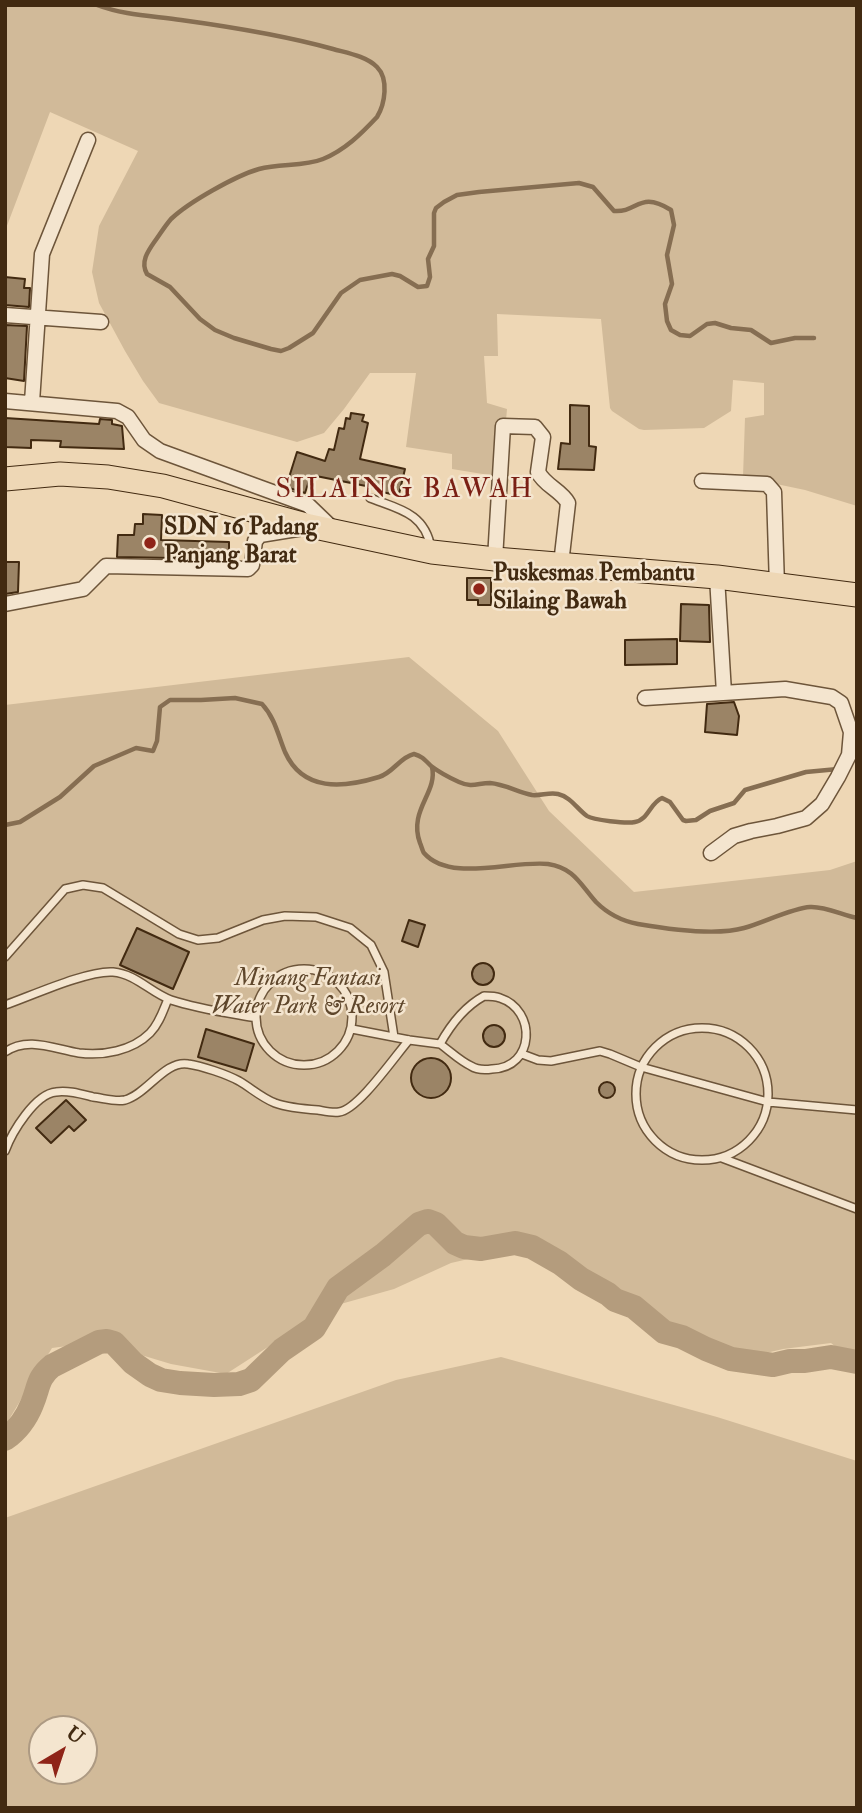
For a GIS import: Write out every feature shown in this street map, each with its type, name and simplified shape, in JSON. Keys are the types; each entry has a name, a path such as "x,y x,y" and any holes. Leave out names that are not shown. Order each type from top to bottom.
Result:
{"highway":[{"path":"5,479 60,474 108,477 163,486 310,526 432,552 717,577 857,595"}],"street":[{"path":"32,402 45,244 88,140"},
{"path":"5,316 101,322"},
{"path":"5,401 117,411 128,418 144,440 160,451 308,505 335,530"},
{"path":"495,559 503,426 535,427 542,437 538,472 544,482 563,495 568,503 561,565"},
{"path":"702,481 767,484 772,488 777,586"},
{"path":"5,604 83,589 106,566 248,569 252,565 255,541 260,535 310,526"},
{"path":"717,577 724,693"},
{"path":"645,698 785,689 832,697 841,703 851,732 849,755 822,804 806,818 734,836 712,853"}],"lane":[{"path":"370,498 404,510 419,520 429,537 432,552"},
{"path":"5,957 65,889 83,884 103,888 179,934 198,940 218,938 262,919 285,916 316,918 350,928 371,945 384,972 394,1037"},
{"path":"309,969 325,973 339,983 348,996 353,1012 352,1029 344,1047 328,1060 310,1066 290,1064 272,1054 260,1038 256,1018 258,1002 265,987 278,976 293,970 309,969"},
{"path":"5,1005 89,975 113,972 128,975 168,999 256,1018"},
{"path":"352,1029 440,1044 470,1066 482,1070 512,1065 522,1054 527,1037 524,1021 515,1007 500,998 484,996 470,1003 440,1044"},
{"path":"5,1052 21,1045 41,1044 80,1053 117,1051 133,1045 150,1032 168,999"},
{"path":"695,1028 719,1030 740,1040 757,1057 766,1078 768,1102 761,1126 744,1145 722,1157 697,1161 673,1154 652,1139 639,1117 635,1092 641,1067 654,1048 673,1034 695,1028"},
{"path":"5,1151 21,1122 44,1096 64,1091 125,1100 173,1065 181,1063 237,1080 276,1103 338,1112 349,1109 409,1040"},
{"path":"522,1054 551,1061 600,1051 641,1067 768,1102 857,1110"},
{"path":"722,1157 857,1209"}],"green space":[{"path":"5,5 857,5 857,506 805,490 743,477 745,418 764,415 764,383 733,380 731,411 704,428 644,430 612,411 601,319 497,314 498,356 484,356 487,403 507,409 501,477 452,469 452,454 406,447 416,373 370,373 324,433 297,442 159,403 125,351 99,303 92,272 99,226 138,151 50,112 5,231"},
{"name":"Minang Fantasi Water Park & Resort","path":"409,657 498,731 549,811 634,892 830,870 857,861 857,1364 831,1343 783,1349 736,1360 690,1344 622,1303 571,1259 525,1246 451,1263 394,1289 330,1307 226,1374 171,1364 98,1342 52,1348 5,1426 5,705"},
{"path":"501,1357 717,1417 857,1461 857,1808 5,1808 5,1518 396,1380"}],"building":[{"path":"5,277 25,279 24,288 30,288 29,307 5,305"},
{"path":"5,325 27,326 24,381 5,378"},
{"path":"570,405 589,406 589,446 596,447 594,470 558,469 561,443 570,444"},
{"path":"351,413 364,415 362,421 368,423 360,459 405,469 399,494 311,475 305,493 286,487 297,452 325,461 329,449 334,450 339,428 344,429 346,418 350,419"},
{"path":"5,418 99,424 100,419 112,420 112,424 122,426 124,449 60,447 61,441 31,440 31,448 5,447"},
{"path":"143,514 162,515 161,540 229,542 229,559 117,557 118,535 134,535 135,524 143,524"},
{"path":"5,562 19,562 18,592 5,594"},
{"name":"Puskesmas Pembantu Silaing Bawah","path":"467,578 491,578 491,605 478,605 478,600 467,600"},
{"path":"681,604 709,605 710,642 680,641"},
{"path":"677,639 677,664 625,665 625,640"},
{"path":"734,702 739,716 737,735 705,732 707,704"},
{"path":"409,920 425,925 418,947 402,941"},
{"path":"137,928 189,952 173,989 120,965"},
{"path":"483,963 491,966 494,974 491,982 483,985 475,982 472,974 475,966"},
{"path":"494,1025 502,1028 505,1036 502,1044 494,1047 486,1044 483,1036 486,1028"},
{"path":"206,1029 254,1044 246,1071 198,1057"},
{"path":"431,1058 445,1064 451,1078 445,1092 431,1098 417,1092 411,1078 417,1064"},
{"path":"604,1082 610,1082 615,1090 613,1096 604,1098 599,1093 599,1087"},
{"path":"66,1100 86,1120 74,1131 69,1126 51,1143 36,1128"}],"waterway":[{"path":"97,5 128,13 238,29 314,44 367,60 381,72 384,99 377,117 346,146 315,161 259,169 225,183 179,212 152,245 145,261 147,274 170,287 200,319 215,330 271,349 281,351 289,348 313,333 341,293 360,280 392,274 418,287 427,286 430,277 428,259 434,246 434,213 444,202 457,195 579,183 593,187 614,211 629,209 645,202 660,204 671,210 674,225 667,255 672,284 665,304 671,330 690,336 707,324 715,323 751,330 771,343 795,338 814,338"},
{"path":"5,825 20,822 60,797 94,766 136,748 153,751 157,741 160,707 170,700 235,698 262,704 273,721 293,765 302,774 325,784 352,783 384,775 414,754 441,773 464,784 495,784 532,795 558,794 570,800 587,816 610,821 639,821 662,798 670,802 683,820 696,820 710,811 734,803 745,790 806,772 838,769"},
{"path":"432,767 431,785 420,811 417,831 424,852 435,862 449,867 465,869 533,864 557,866 576,878 596,902 610,913 632,923 663,928 706,932 733,930 810,907 828,909 857,918"},
{"path":"5,1439 24,1419 47,1370 99,1342 114,1343 133,1363 161,1380 214,1385 239,1384 251,1380 282,1350 314,1328 338,1288 419,1224 428,1221 436,1224 455,1243 464,1247 481,1249 515,1243 532,1247 615,1300 634,1307 664,1332 731,1359 773,1365 831,1357 857,1362"}],"place":[{"name":"SDN 16 Padang Panjang Barat","path":"150,543"},
{"name":"Puskesmas Pembantu Silaing Bawah","path":"479,589"}],"district":[{"name":"SILAING BAWAH","path":"405,491"}]}
